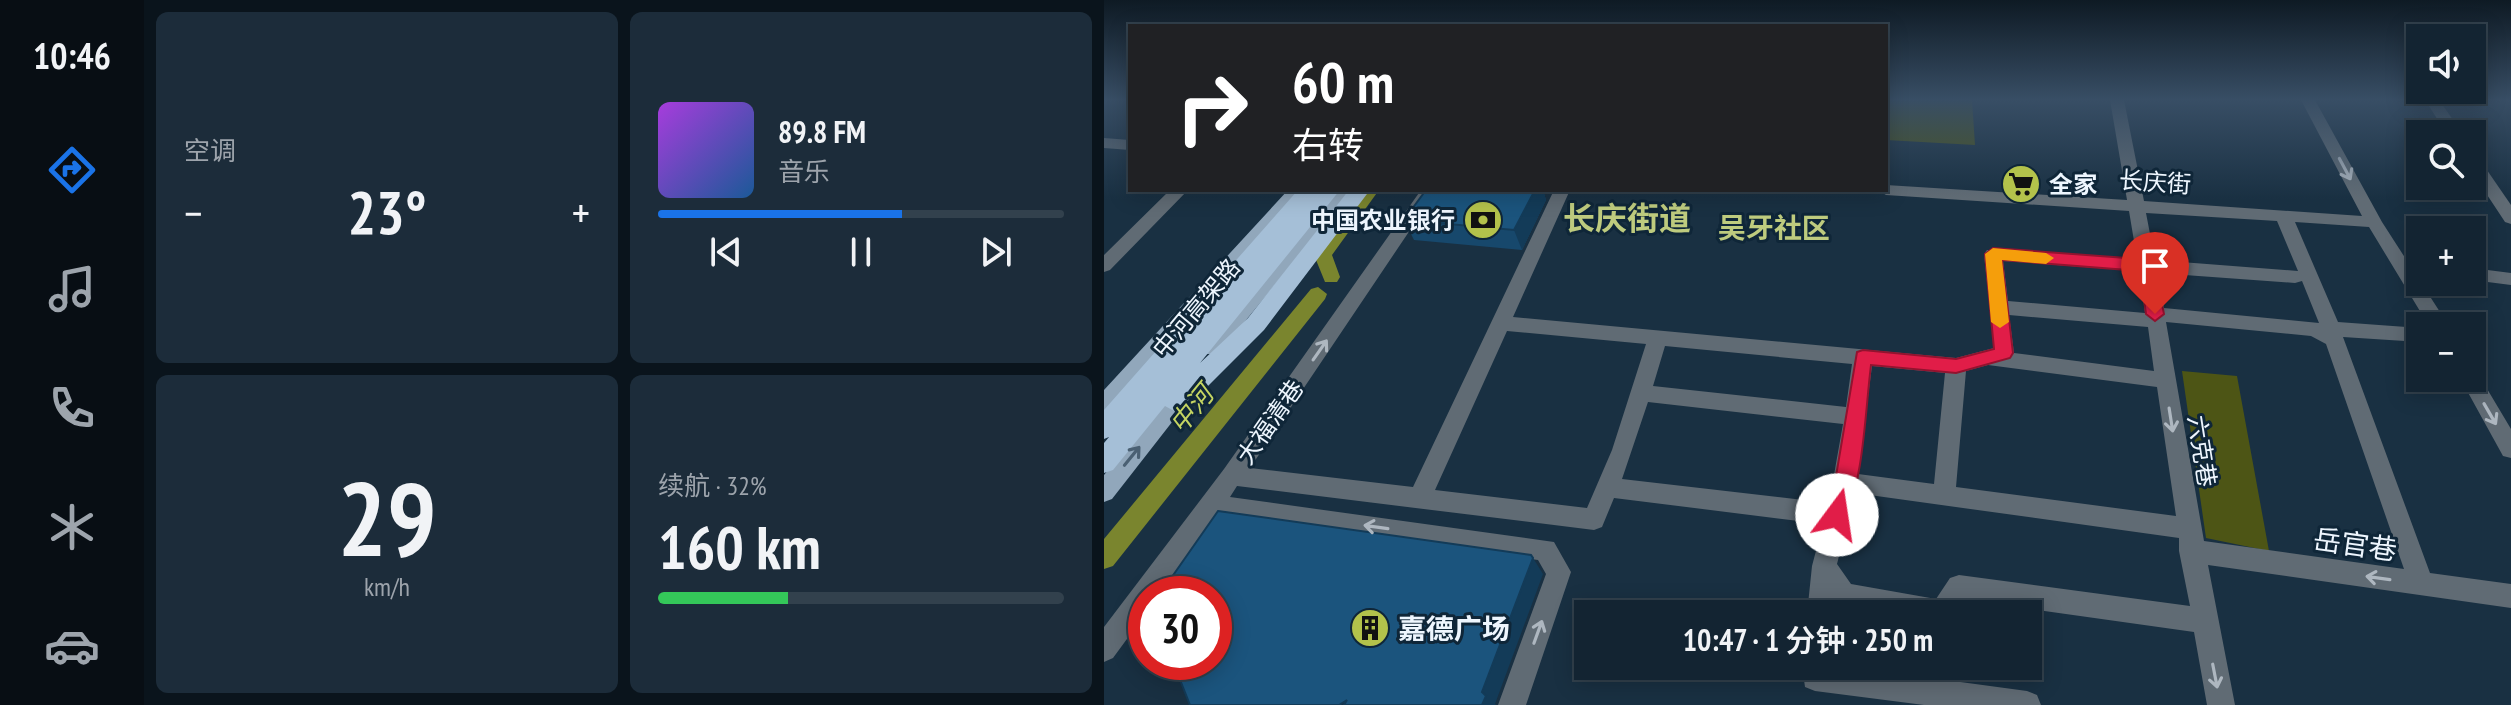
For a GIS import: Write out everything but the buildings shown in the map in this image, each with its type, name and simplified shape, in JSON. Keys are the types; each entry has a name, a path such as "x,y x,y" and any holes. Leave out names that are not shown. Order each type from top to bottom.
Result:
{"highway":[{"name":"中河高架路","path":"1104,428 1307,192"},
{"name":"中河高架路","path":"1104,462 1328,192"},
{"path":"1176,402 1256,324 1358,192"}],"main road":[{"path":"1104,404 1295,192"},
{"path":"1104,492 1176,402 1193,369 1343,192"}],"street":[{"name":"六克巷","path":"2124,133 2138,204 2189,540 2221,705"},
{"path":"2326,133 2374,222 2406,262"},
{"path":"1104,143 1128,145"},
{"path":"2486,181 2511,218"},
{"name":"长庆街","path":"1888,190 2138,204 2374,222"},
{"path":"1104,266 1178,192"},
{"name":"大福清巷","path":"1104,649 1232,476 1428,192"},
{"path":"1419,499 1561,192"},
{"path":"2283,215 2331,329 2406,334"},
{"path":"1500,323 1956,366 2004,353 1993,254 2295,277"},
{"path":"2486,276 2511,279"},
{"path":"1999,307 2314,329 2334,339 2422,584"},
{"path":"1232,476 1594,519 1641,393 1657,339"},
{"path":"1821,600 1824,566 1846,482 1863,357"},
{"path":"1991,358 2165,380"},
{"path":"1944,495 1956,366"},
{"path":"2478,392 2511,449"},
{"path":"1641,393 1855,417"},
{"name":"岳官巷","path":"1846,482 1944,495 2422,584 2511,596"},
{"path":"1608,487 1837,515"},
{"path":"1211,505 1545,550 1559,572 1512,705"},
{"path":"1824,566 1844,595 1871,600"},
{"path":"1950,600 1959,587 2205,621"},
{"path":"1939,680 2027,705"}],"green space":[{"path":"1888,133 1974,133 1975,145 1888,140"},
{"path":"2182,371 2237,376 2269,551 2206,538"}],"waterway":[{"name":"中河","path":"1331,277 1323,255 1370,192"},
{"name":"中河","path":"1104,558 1318,294"}],"slow traffic":[{"path":"2000,322 1993,254 2046,258"}],"place":[{"name":"全家","path":"2021,184"},
{"name":"中国农业银行","path":"1483,220"},
{"name":"嘉德广场","path":"1370,628"}],"district":[{"name":"长庆街道","path":"1627,218"},
{"name":"吴牙社区","path":"1774,227"}],"route":[{"path":"1837,515 1846,482 1863,357 1956,366 2004,353 1993,254 2135,266 2147,264 2155,314"}]}
